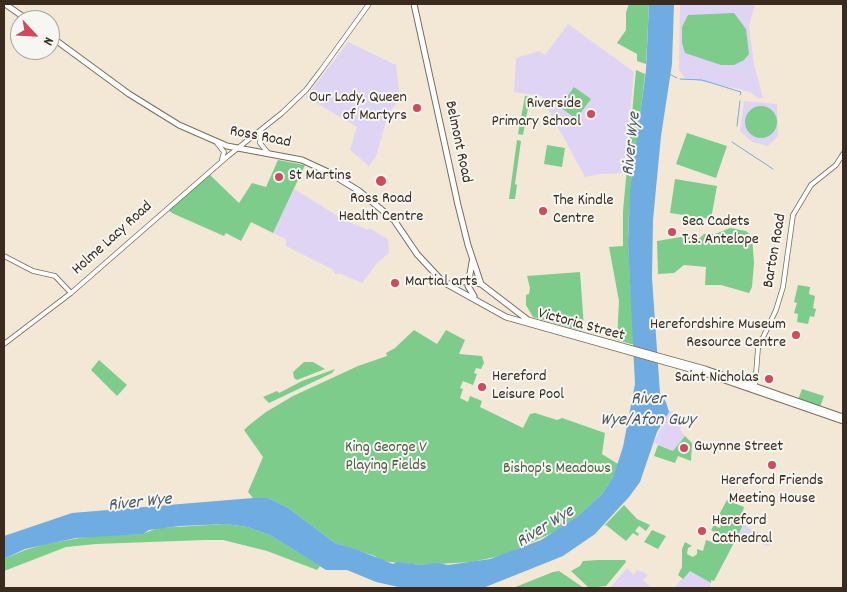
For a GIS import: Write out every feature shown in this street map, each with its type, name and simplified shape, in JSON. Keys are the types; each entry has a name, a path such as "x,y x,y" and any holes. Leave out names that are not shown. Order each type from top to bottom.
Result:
{"highway":[{"name":"Belmont Road","path":"414,4 458,205 472,259 481,284"},
{"name":"Ross Road","path":"60,43 156,111 217,143 294,157 313,164 362,193 394,220 425,264 446,284 476,298"},
{"path":"472,259 469,289 476,298"},
{"path":"446,284 469,281"},
{"name":"Victoria Street","path":"469,281 481,284 496,294 521,317 538,325"},
{"path":"485,304 490,303 496,294"},
{"name":"Victoria Street","path":"476,298 514,320 705,371 843,421"},
{"path":"513,310 514,320"},
{"name":"Victoria Street","path":"755,389 843,417"}],"street":[{"name":"Holme Lacy Road","path":"4,344 71,293 221,161 261,131 306,90 369,4"},
{"path":"261,131 260,143 268,152"},
{"path":"217,143 224,152 221,161"},
{"name":"Barton Road","path":"755,389 758,348 776,310 784,287 791,219 818,177 834,167 843,154"},
{"path":"4,256 33,272 55,276 71,293"}],"shaded area":[{"path":"680,4 755,4 749,26 754,64 763,98 758,98 750,92 739,89 685,78 679,70"},
{"name":"Riverside Primary School","path":"568,24 634,72 624,173 585,177 541,96 514,92 516,58 539,51 545,55"},
{"path":"348,42 396,65 400,98 388,115 376,156 369,166 350,150 357,127 306,97"},
{"path":"744,101 777,104 778,136 768,146 752,142 740,131"},
{"path":"294,189 344,220 368,230 369,228 388,239 389,253 377,263 362,283 341,274 335,274 332,269 286,246 286,239 273,233"},
{"path":"669,410 684,417 680,429 685,436 673,451 654,443"},
{"path":"744,524 750,529 772,538 769,546 751,540 749,544 737,539"},
{"path":"627,568 634,575 637,570 648,575 643,580 650,587 610,588"},
{"path":"690,570 711,583 710,588 674,588"}],"green space":[{"path":"629,4 649,4 646,64 637,61 637,54 617,43 626,30 626,12"},
{"path":"734,13 746,29 749,54 744,60 734,65 721,65 685,53 682,43 682,27 688,15"},
{"path":"636,70 645,74 629,213 628,243 634,344 631,344 617,340 619,301 609,247 623,246 623,211"},
{"path":"574,87 591,99 576,119 560,107"},
{"path":"525,96 530,97 523,135 518,134"},
{"path":"761,106 767,107 772,111 776,116 776,128 772,133 767,137 761,138 755,137 750,133 746,128 745,122 746,116 750,111 755,107"},
{"path":"687,133 727,146 716,178 676,164"},
{"path":"517,140 521,141 515,184 517,185 515,199 509,199"},
{"path":"547,145 565,148 562,167 544,164"},
{"path":"278,160 305,165 273,233 251,222 241,241 226,233 224,236 166,209 208,173 239,203 252,183 266,187"},
{"path":"675,179 717,186 711,219 670,213"},
{"path":"730,228 746,231 752,236 754,263 752,287 749,293 721,285 705,285 706,267 684,265 674,273 658,274 657,241 693,235 695,238 700,238 704,234 715,234"},
{"path":"580,272 584,327 582,331 533,317 526,305 526,295 529,294 530,288 527,276"},
{"path":"798,285 810,287 809,294 815,296 813,308 816,309 814,317 810,316 808,324 797,322 798,314 794,313 797,303 794,302"},
{"name":"King George V Playing Fields","path":"414,330 437,344 446,330 465,340 459,354 482,356 484,363 481,369 476,368 474,373 477,374 473,385 463,381 460,388 463,389 460,398 468,402 470,396 482,401 480,407 523,428 530,414 535,413 557,420 562,418 605,433 602,454 618,464 613,477 602,494 578,516 554,532 504,555 472,562 420,565 380,561 375,556 335,543 287,507 268,498 253,498 248,492 263,457 244,430 266,412 293,396 358,366 387,356 386,353 395,348"},
{"path":"99,360 127,385 117,396 91,370"},
{"path":"304,362 313,362 325,369 297,380 294,378 293,372"},
{"path":"335,369 332,373 269,403 263,397 277,391 279,393 302,381"},
{"path":"802,389 824,396 820,407 798,400"},
{"name":"Gwynne Street","path":"685,436 692,443 691,461 678,456 675,463 654,456 658,445 673,451"},
{"path":"727,500 744,507 742,514 748,516 714,581 711,580 711,583 690,571 683,579 678,575 682,567 682,549 685,542 692,546 688,548 687,554 693,557 697,554 697,549 703,551 706,540 712,542 716,533 711,530 714,525 719,528 721,526 715,522"},
{"path":"624,505 637,519 650,525 646,531 639,526 635,531 639,534 638,536 633,533 626,541 606,525 604,526"},
{"path":"226,524 247,527 270,535 320,566 317,570 267,551 223,540 205,540 66,547 4,571 4,559 46,544 91,536 142,534 158,528"},
{"path":"652,530 666,536 658,549 644,542"},
{"path":"625,560 626,562 606,586 589,588 571,571 580,566 583,561"},
{"path":"559,571 584,588 513,588 553,572"}],"water":[{"name":"River Wye/Afon Gwy","path":"649,4 674,4 672,64 661,136 653,220 652,278 660,393 666,402 669,412 657,432 640,482 595,534 563,556 483,588 403,588 376,582 347,570 326,570 270,535 247,527 226,524 180,526 149,530 143,534 76,538 25,549 4,559 4,536 72,513 253,498 268,498 287,507 335,543 393,564 397,562 420,565 438,563 448,565 490,559 541,540 578,516 602,494 613,477 623,447 635,384 628,243 630,192 646,70"}],"waterway":[{"path":"669,74 677,78"},
{"path":"680,79 702,80 741,92 740,95"},
{"path":"737,126 740,101"},
{"path":"732,142 773,169"}],"place":[{"name":"Our Lady, Queen of Martyrs","path":"417,108"},
{"name":"Riverside Primary School","path":"591,114"},
{"name":"St Martins","path":"279,177"},
{"name":"Ross Road Health Centre","path":"381,181"},
{"name":"The Kindle Centre","path":"543,211"},
{"name":"Sea Cadets T.S. Antelope","path":"672,232"},
{"name":"Martial arts","path":"395,283"},
{"name":"Herefordshire Museum Resource Centre","path":"796,335"},
{"name":"Saint Nicholas","path":"769,379"},
{"name":"Hereford Leisure Pool","path":"482,387"},
{"name":"Gwynne Street","path":"684,448"},
{"name":"Hereford Friends Meeting House","path":"772,465"},
{"name":"Hereford Cathedral","path":"702,531"}],"water label":[{"name":"River Wye","path":"633,144"},
{"name":"River Wye","path":"140,504"},
{"name":"River Wye","path":"546,528"}],"park label":[{"name":"Bishop's Meadows","path":"557,470"}]}
